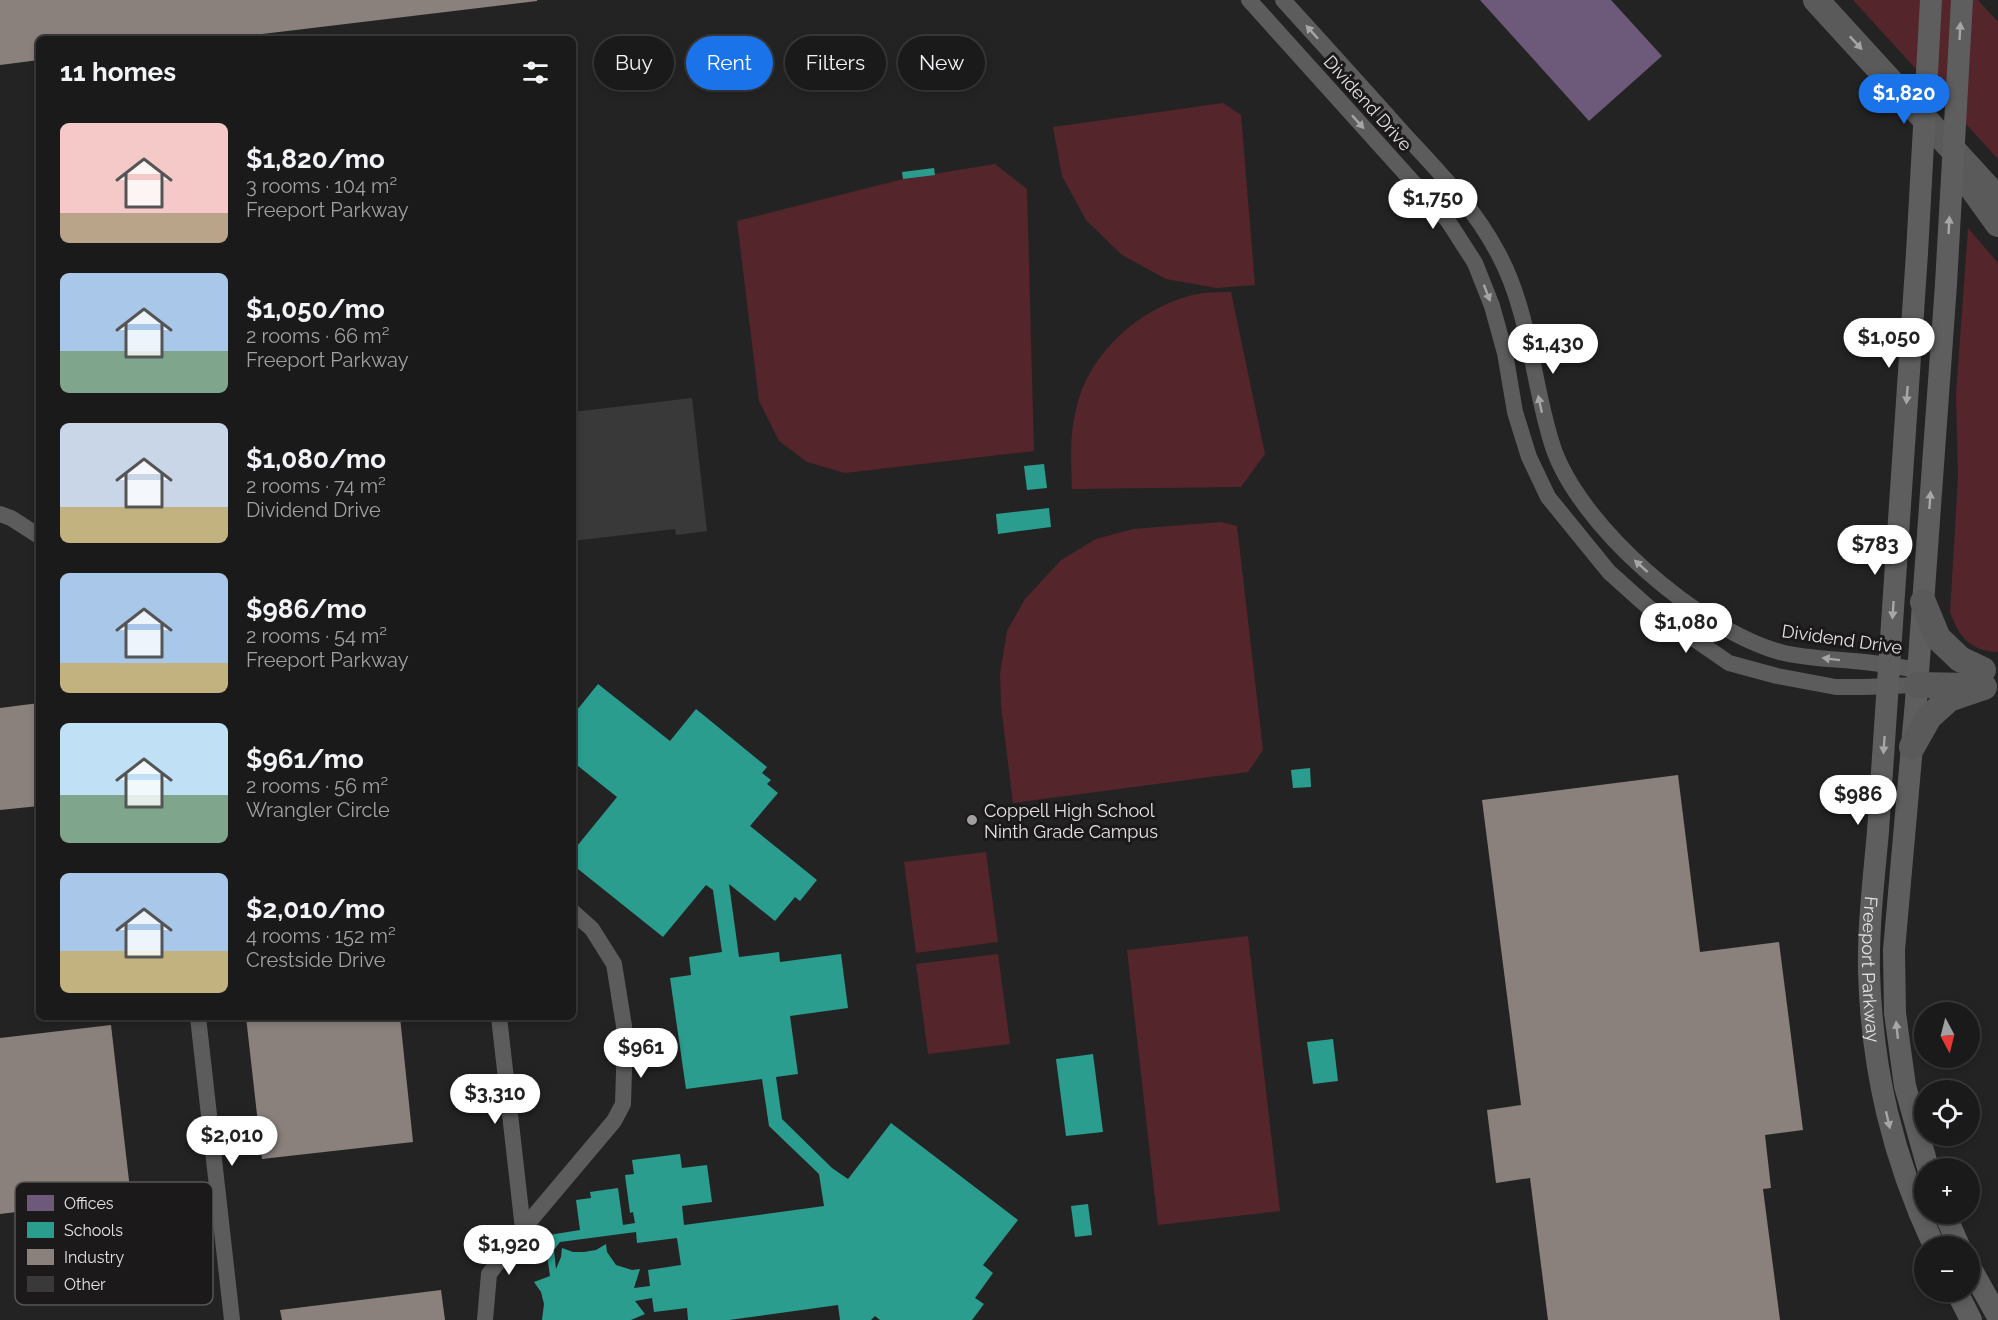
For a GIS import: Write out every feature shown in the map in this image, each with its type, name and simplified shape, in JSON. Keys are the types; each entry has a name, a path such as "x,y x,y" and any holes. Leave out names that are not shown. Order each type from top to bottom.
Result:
{"highway":[{"path":"1816,0 1998,199"},
{"path":"1906,98 1998,224"},
{"path":"1923,602 1938,638 1960,660 1991,679"},
{"path":"1918,677 1991,679"},
{"path":"1912,747 1929,717 1949,699 1991,679"}],"main road":[{"name":"Freeport Parkway","path":"1930,1236 1895,1148 1882,1094 1869,972 1870,922 1917,253 1931,0"},
{"name":"Freeport Parkway","path":"1925,1158 1913,1117 1901,1060 1895,1013 1894,950 1918,677 1946,284 1962,0"},
{"path":"1878,1063 1901,1060"},
{"path":"1980,1285 1998,1317"},
{"path":"1962,1302 1971,1320"}],"street":[{"name":"Dividend Drive","path":"1249,0 1448,221 1475,262 1492,306 1505,352 1515,412 1529,457 1548,497 1609,572 1648,607 1729,663 1776,676 1836,687 1888,676"},
{"name":"Dividend Drive","path":"1283,0 1468,205 1499,255 1516,298 1530,347 1540,406 1553,448 1570,483 1627,554 1664,586 1736,635 1781,652 1888,676 1918,677"},
{"path":"1339,101 1358,83"},
{"path":"1475,262 1499,255"},
{"path":"0,514 36,534"},
{"path":"485,1320 489,1274 523,1229 614,1121 623,1104 624,1026 614,964 592,929 576,915"},
{"path":"198,1020 232,1320"},
{"path":"499,1020 523,1229"}],"shaded area":[{"path":"1853,0 1978,0 1998,22 1998,159"},
{"path":"1223,103 1241,115 1255,285 1216,288 1166,279 1122,255 1086,220 1062,176 1053,127"},
{"path":"995,164 1027,189 1034,451 845,473 807,462 779,441 759,401 737,221 903,179"},
{"path":"1968,228 1998,263 1998,652 1980,649 1966,641 1950,612 1958,478 1956,395"},
{"path":"1231,292 1265,454 1241,487 1072,489 1071,446 1075,413 1085,382 1109,346 1143,317 1162,306 1203,293"},
{"path":"1221,522 1237,526 1263,750 1248,772 1013,803 1001,706 1000,674 1007,631 1025,599 1061,560 1096,539 1133,529"},
{"path":"986,852 998,942 916,953 904,862"},
{"path":"1248,936 1280,1211 1158,1225 1127,950"},
{"path":"998,954 1010,1044 928,1054 916,964"}],"building: Offices":[{"path":"1480,0 1611,0 1662,56 1589,121"}],"building: Schools":[{"path":"934,168 935,175 903,179 902,172"},
{"path":"1044,464 1047,488 1027,490 1024,466"},
{"path":"1049,508 1051,527 998,534 996,514"},
{"path":"598,684 670,741 696,709 767,767 762,773 771,780 767,784 778,793 750,826 817,880 800,901 795,897 775,921 729,884 739,957 779,952 780,962 841,954 848,1008 790,1016 798,1074 776,1077 782,1119 832,1168 848,1179 891,1123 1018,1220 983,1265 993,1273 975,1298 984,1304 972,1320 880,1320 875,1316 871,1320 840,1320 838,1305 729,1320 688,1320 687,1308 654,1312 652,1298 635,1301 645,1314 631,1320 542,1320 544,1304 541,1292 534,1282 550,1276 545,1240 549,1235 580,1230 576,1200 591,1198 590,1192 618,1188 623,1225 635,1223 633,1212 630,1213 625,1175 634,1174 632,1160 680,1154 682,1168 707,1165 712,1202 682,1206 684,1225 824,1206 819,1174 769,1126 762,1079 686,1089 670,978 691,975 689,957 722,952 713,890 706,885 663,937 576,867 576,847 617,797 576,764 576,711","holes":["636,1232 637,1243 677,1238 681,1265 648,1270 650,1286 634,1288 640,1269 632,1270 616,1265 607,1252 606,1244 596,1250 584,1252 573,1252 562,1248 556,1269 554,1250 560,1242"]},
{"path":"1310,768 1311,787 1293,788 1291,770"},
{"path":"1333,1039 1338,1081 1313,1084 1307,1042"},
{"path":"1093,1054 1103,1132 1066,1136 1056,1059"},
{"path":"1088,1204 1092,1235 1075,1237 1071,1206"}],"building: Industry":[{"path":"0,0 537,0 245,36 36,36 36,60 0,65"},
{"path":"36,703 36,806 0,810 0,708"},
{"path":"1678,775 1700,952 1779,942 1803,1130 1765,1135 1771,1188 1763,1189 1780,1320 1548,1320 1530,1178 1496,1183 1487,1110 1521,1105 1482,800"},
{"path":"246,1020 400,1020 413,1142 262,1159"},
{"path":"111,1025 129,1182 15,1182 15,1212 0,1214 0,1038"},
{"path":"441,1290 445,1320 282,1320 280,1310"}],"building: Other":[{"path":"692,398 707,531 676,535 675,529 576,541 576,412"}],"place":[{"name":"Coppell High School Ninth Grade Campus","path":"972,820"}]}
